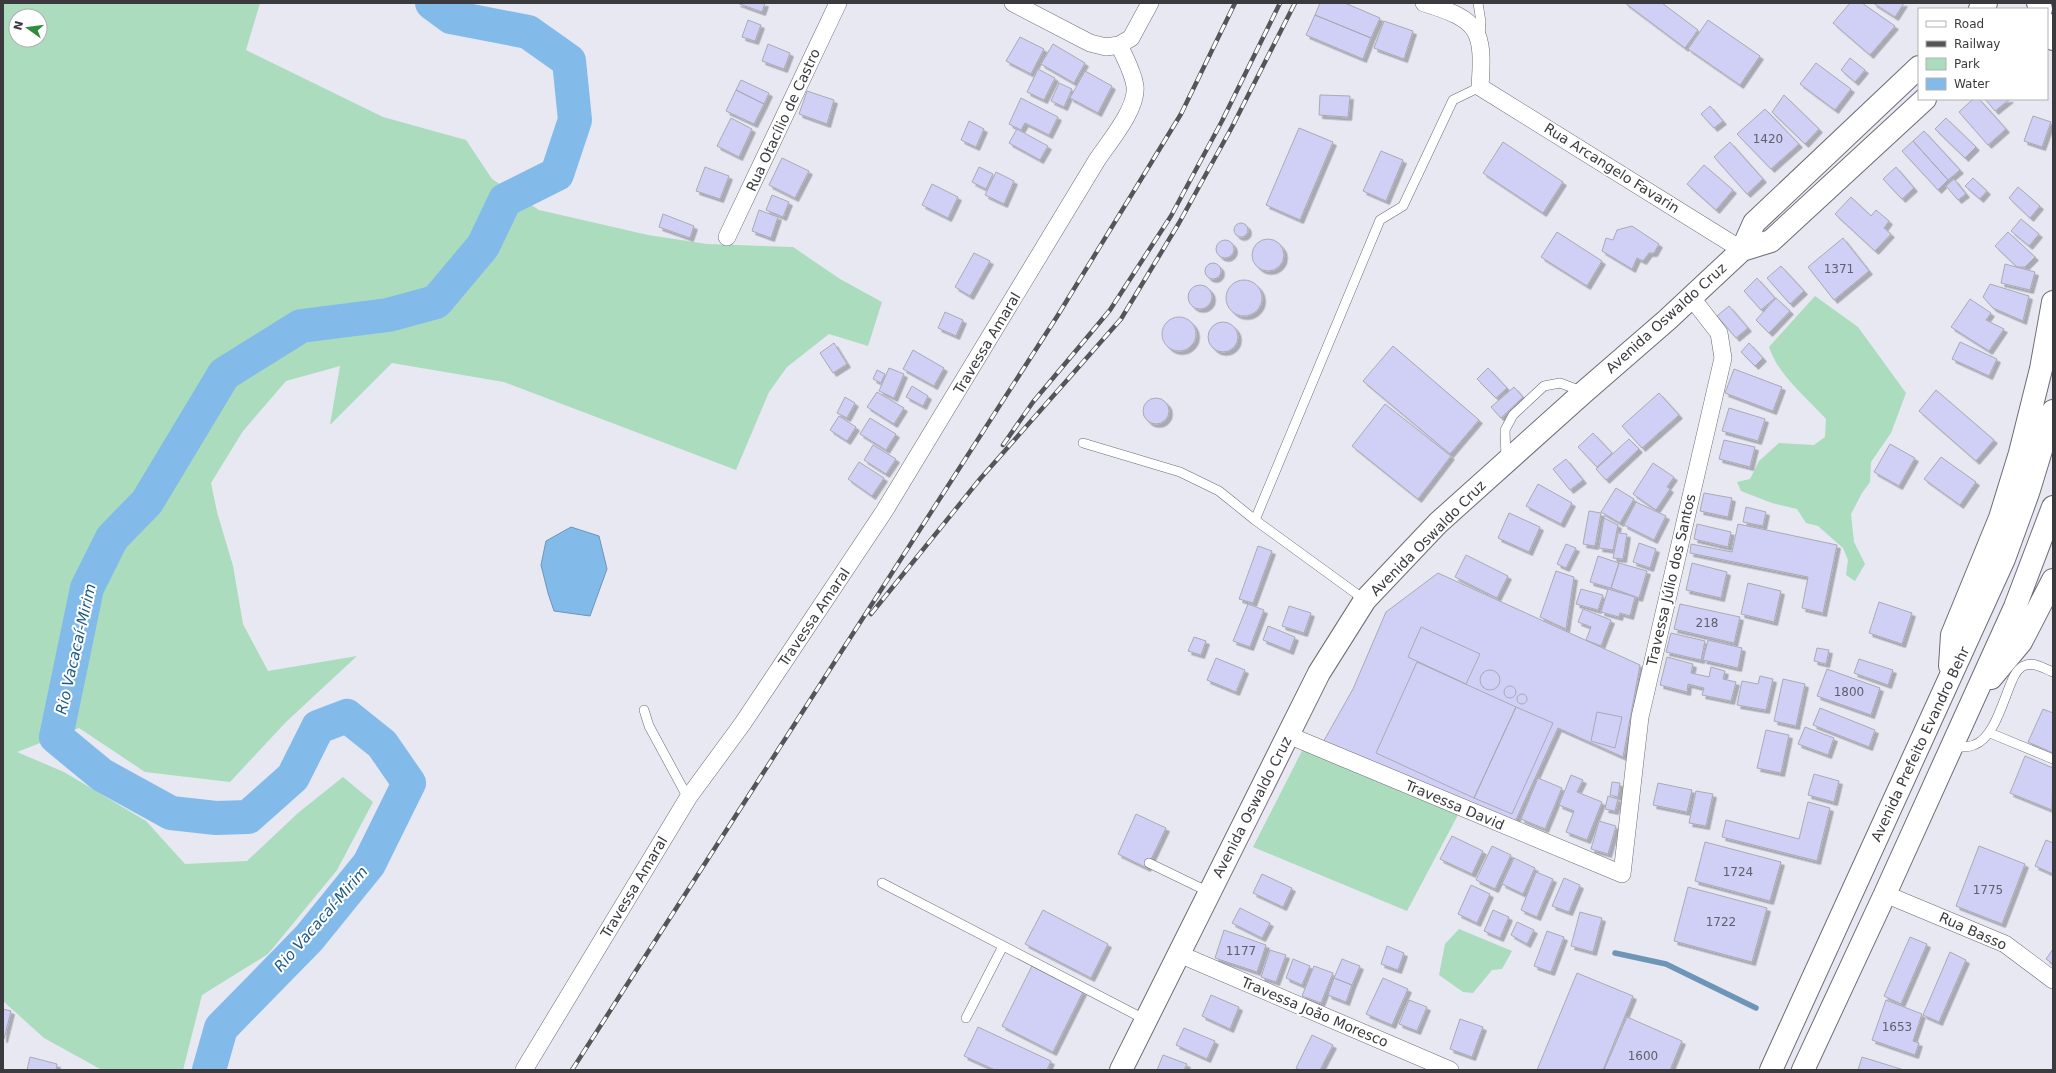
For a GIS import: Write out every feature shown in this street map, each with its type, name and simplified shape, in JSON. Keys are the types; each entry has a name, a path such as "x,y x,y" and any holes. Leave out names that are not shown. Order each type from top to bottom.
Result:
{"main road":[{"path":"2048,27 2053,40"},
{"name":"Avenida Oswaldo Cruz","path":"1121,1070 1319,673 1365,600 1438,523 1506,461 1667,320 1742,250 1754,222 1918,68"},
{"name":"Avenida Oswaldo Cruz","path":"1742,250 1771,241 1924,100"},
{"path":"1848,134 1868,151"},
{"path":"1949,678 1952,635 2000,518 2020,453 2041,369 2053,302"},
{"name":"Avenida Prefeito Evandro Behr","path":"1771,1070 2004,559 2028,492 2053,411"},
{"name":"Avenida Prefeito Evandro Behr","path":"1803,1070 1953,746 2015,607 2053,507"},
{"path":"1974,697 2021,642 2053,580"}],"street":[{"name":"Rua Otacílio de Castro","path":"727,238 838,3"},
{"path":"1013,3 1090,43 1106,47 1119,45 1131,38 1150,3"},
{"path":"1424,3 1452,11 1473,26 1480,41 1483,55 1480,88"},
{"name":"Travessa Amaral","path":"524,1070 688,798 743,723 885,510 1122,122 1132,102 1135,86 1119,45"},
{"name":"Rua Arcangelo Favarin","path":"1480,88 1497,96 1742,250"},
{"name":"Travessa Júlio dos Santos","path":"1622,874 1640,717 1723,358 1719,333 1691,297"},
{"name":"Travessa David","path":"1288,735 1622,874"},
{"name":"Rua Basso","path":"1885,894 2005,944 2053,980"},
{"name":"Travessa João Moresco","path":"1179,954 1450,1070"}],"lane":[{"path":"1478,3 1481,22 1480,41"},
{"path":"1255,520 1380,220 1403,206 1453,100 1480,88"},
{"path":"1506,461 1505,430 1513,415 1544,386 1560,383 1584,392"},
{"path":"1083,443 1180,472 1219,491 1255,520 1365,600"},
{"path":"1953,746 1965,747 1975,745 1990,733 2019,668 2027,664 2035,665 2053,672"},
{"path":"644,710 649,726 688,798"},
{"path":"1990,733 2053,759"},
{"path":"1149,863 1210,892"},
{"path":"882,884 1146,1020"},
{"path":"966,1018 1003,946"}],"green space":[{"path":"3,3 260,3 246,50 383,117 466,140 492,179 539,210 648,235 707,244 793,247 840,279 882,302 868,346 829,334 787,367 769,392 736,470 504,382 392,363 330,425 340,366 286,381 243,431 211,483 217,512 233,566 243,624 268,671 357,656 286,722 230,782 145,772 79,728 17,752 64,772 146,821 185,864 247,861 298,813 343,777 373,802 337,870 268,954 202,995 183,1070 102,1070 44,1038 3,1001"},
{"path":"1815,296 1858,327 1906,393 1891,433 1871,462 1870,482 1862,493 1851,514 1854,542 1865,564 1855,581 1846,575 1848,560 1843,548 1818,526 1806,523 1797,509 1772,503 1741,491 1737,482 1750,479 1759,461 1779,443 1814,445 1825,437 1826,419 1786,376 1773,357 1769,347"},
{"path":"1303,749 1459,813 1407,911 1253,847"},
{"path":"1459,929 1512,951 1502,969 1492,970 1473,993 1463,992 1439,975 1445,944"}],"water":[{"path":"571,527 599,536 607,569 590,616 554,611 541,565 546,541"}],"building":[{"path":"737,3 765,3 762,12"},
{"path":"1320,3 1345,3 1380,18 1371,38 1315,15"},
{"path":"1625,3 1662,3 1698,30 1685,48"},
{"path":"1850,3 1862,3 1895,26 1870,55 1833,23"},
{"path":"1873,3 1904,3 1895,17"},
{"path":"1315,15 1371,38 1363,59 1306,35"},
{"path":"748,20 761,25 755,41 742,37"},
{"path":"1708,20 1760,56 1740,85 1688,49"},
{"path":"1384,21 1413,31 1404,59 1374,48"},
{"path":"1020,37 1044,49 1031,74 1006,61"},
{"path":"768,44 790,53 784,69 762,61"},
{"path":"1053,44 1085,63 1074,83 1041,64"},
{"path":"1850,58 1865,70 1855,82 1841,70"},
{"path":"1816,63 1851,89 1835,110 1800,84"},
{"path":"1038,69 1055,78 1044,100 1027,92"},
{"path":"1085,71 1112,86 1098,113 1070,98"},
{"path":"741,80 769,93 764,104 736,90"},
{"path":"1059,83 1072,89 1064,107 1051,101"},
{"path":"736,90 764,104 754,124 726,111"},
{"path":"807,91 834,100 827,124 799,114"},
{"path":"1320,95 1350,96 1348,117 1319,115"},
{"path":"1784,95 1819,129 1805,144 1772,112"},
{"path":"1021,98 1058,117 1049,135 1025,123 1021,130 1009,124"},
{"path":"1972,100 1980,100 2006,129 1988,145 1959,112"},
{"path":"1986,100 2009,100 1995,111"},
{"path":"1710,106 1723,121 1714,128 1701,114"},
{"path":"1765,109 1799,144 1771,169 1737,134"},
{"path":"2033,116 2051,122 2042,147 2024,141"},
{"path":"731,118 752,129 739,157 717,146"},
{"path":"1946,118 1976,147 1965,158 1935,129"},
{"path":"969,121 984,129 976,147 961,140"},
{"path":"1299,128 1333,142 1300,220 1266,205"},
{"path":"1017,129 1048,146 1040,160 1009,143"},
{"path":"1924,131 1960,170 1948,180 1913,141"},
{"path":"1913,141 1948,180 1938,190 1902,151"},
{"path":"1503,142 1563,182 1543,213 1483,173"},
{"path":"1730,142 1763,179 1747,194 1714,157"},
{"path":"1381,151 1403,160 1386,201 1363,191"},
{"path":"782,158 809,171 795,198 769,185"},
{"path":"1704,165 1733,190 1716,210 1687,184"},
{"path":"705,167 729,176 720,199 696,191"},
{"path":"979,167 993,174 986,189 972,182"},
{"path":"1896,167 1914,188 1902,199 1883,179"},
{"path":"996,172 1014,181 1004,204 985,195"},
{"path":"1973,178 1987,191 1980,199 1965,186"},
{"path":"1954,179 1966,194 1958,200 1946,186"},
{"path":"932,184 958,197 948,218 922,205"},
{"path":"2018,187 2040,206 2030,218 2009,198"},
{"path":"772,195 789,202 783,217 766,210"},
{"path":"1851,197 1871,216 1876,210 1889,221 1884,228 1891,234 1875,251 1835,214"},
{"path":"759,210 778,217 771,238 752,231"},
{"path":"663,214 694,226 690,238 659,227"},
{"path":"2021,219 2039,234 2029,246 2011,231"},
{"path":"1241,223 1246,225 1248,230 1246,235 1241,237 1236,235 1234,230 1236,225"},
{"path":"1632,226 1659,244 1654,253 1649,253 1643,261 1637,258 1632,269 1602,251 1606,238 1613,240 1617,230"},
{"path":"1557,232 1602,261 1587,286 1541,257"},
{"path":"2008,232 2035,257 2025,267 2017,267 1995,246"},
{"path":"1843,238 1869,271 1834,300 1808,267"},
{"path":"1265,239 1271,239 1281,246 1284,255 1283,261 1277,268 1271,271 1265,271 1255,264 1252,258 1252,252 1259,242"},
{"path":"1225,240 1231,243 1234,249 1231,255 1225,258 1219,255 1216,249 1219,243"},
{"path":"974,253 990,261 970,296 955,287"},
{"path":"1213,263 1219,265 1221,271 1219,277 1213,279 1207,277 1205,271 1207,265"},
{"path":"2005,264 2035,272 2030,290 2001,283"},
{"path":"1781,266 1804,291 1790,304 1767,278"},
{"path":"1757,278 1775,298 1761,310 1744,291"},
{"path":"1244,280 1257,285 1262,298 1257,311 1244,316 1231,311 1226,298 1231,285"},
{"path":"1990,284 2029,296 2023,321 1993,308 1983,297"},
{"path":"1195,285 1205,285 1212,292 1212,302 1205,309 1195,309 1188,302 1188,292"},
{"path":"1776,298 1790,311 1769,333 1756,320"},
{"path":"1970,299 1991,313 1986,320 2004,329 1989,351 1951,327"},
{"path":"1729,306 1748,328 1736,338 1717,316"},
{"path":"945,312 963,320 956,336 938,328"},
{"path":"1176,317 1182,317 1186,318 1193,324 1196,334 1195,341 1189,348 1182,351 1176,351 1172,350 1165,344 1162,337 1162,331 1163,327 1169,320"},
{"path":"1223,322 1229,323 1237,331 1237,343 1229,351 1223,352 1217,351 1209,343 1208,337 1209,331 1217,323"},
{"path":"1960,342 1997,359 1989,376 1952,359"},
{"path":"834,343 847,364 833,373 820,353"},
{"path":"1749,343 1763,358 1755,366 1741,352"},
{"path":"1393,346 1479,420 1450,454 1363,381"},
{"path":"913,350 944,368 934,386 903,369"},
{"path":"889,368 904,374 894,398 879,391"},
{"path":"1488,368 1507,388 1496,398 1477,379"},
{"path":"1734,369 1782,387 1773,411 1725,393"},
{"path":"877,370 885,374 881,383 873,379"},
{"path":"912,386 928,396 923,406 906,397"},
{"path":"1514,387 1523,397 1501,418 1491,407"},
{"path":"1936,390 1994,440 1976,461 1919,411"},
{"path":"877,392 904,408 894,424 867,407"},
{"path":"1659,393 1679,415 1642,448 1622,426"},
{"path":"845,397 855,403 847,418 837,413"},
{"path":"1156,398 1165,402 1169,411 1165,420 1156,424 1147,420 1143,411 1147,402"},
{"path":"1385,404 1451,456 1418,499 1352,446"},
{"path":"1729,408 1765,419 1758,441 1722,431"},
{"path":"839,416 856,427 847,441 830,430"},
{"path":"870,418 896,434 886,450 860,434"},
{"path":"1593,433 1612,453 1597,467 1578,447"},
{"path":"1629,439 1639,449 1606,480 1596,469"},
{"path":"1724,440 1755,447 1750,467 1719,459"},
{"path":"1890,444 1915,458 1899,486 1874,472"},
{"path":"873,445 896,459 886,474 864,460"},
{"path":"1941,457 1976,482 1960,505 1924,479"},
{"path":"1566,459 1583,480 1570,490 1553,469"},
{"path":"859,462 884,478 872,496 848,479"},
{"path":"1653,463 1674,477 1667,487 1670,489 1656,510 1633,494"},
{"path":"1538,484 1572,503 1561,524 1526,506"},
{"path":"1616,488 1634,499 1620,523 1601,512"},
{"path":"1704,493 1732,498 1728,517 1700,511"},
{"path":"1636,502 1666,516 1654,540 1624,525"},
{"path":"1746,507 1766,512 1763,526 1743,522"},
{"path":"1589,511 1601,513 1595,546 1583,544"},
{"path":"1509,513 1540,527 1529,552 1498,538"},
{"path":"1604,518 1618,525 1613,550 1599,548"},
{"path":"1697,524 1731,532 1728,547 1694,539"},
{"path":"1738,524 1837,545 1823,613 1802,608 1808,577 1690,553 1691,544 1732,552"},
{"path":"1618,533 1627,534 1623,559 1613,558"},
{"path":"1639,543 1656,549 1650,568 1633,562"},
{"path":"1566,544 1576,548 1566,568 1557,564"},
{"path":"1258,546 1272,551 1253,603 1239,599"},
{"path":"1466,555 1508,576 1497,598 1455,577"},
{"path":"1598,556 1619,563 1611,588 1590,582"},
{"path":"1619,563 1647,571 1639,598 1611,588"},
{"path":"1692,563 1727,572 1721,598 1686,590"},
{"path":"1556,571 1574,577 1566,629 1540,617"},
{"path":"1438,573 1640,665 1623,757 1558,728 1514,824 1322,744 1353,689 1386,612"},
{"path":"1748,583 1781,591 1774,622 1741,614"},
{"path":"1581,589 1603,595 1598,610 1576,604"},
{"path":"1608,589 1635,597 1630,616 1620,613 1619,617 1601,612"},
{"path":"1879,602 1912,613 1902,644 1869,633"},
{"path":"1248,604 1264,610 1250,647 1233,641"},
{"path":"1680,604 1740,617 1734,643 1674,629"},
{"path":"1289,606 1311,613 1304,633 1282,626"},
{"path":"1583,609 1611,620 1601,646 1586,640 1591,627 1578,622"},
{"path":"1268,626 1295,637 1290,651 1263,640"},
{"path":"1421,627 1480,654 1466,684 1408,657"},
{"path":"1671,633 1705,641 1701,660 1666,652"},
{"path":"1194,637 1206,641 1201,655 1188,651"},
{"path":"1708,640 1742,648 1738,668 1703,660"},
{"path":"1817,648 1829,650 1826,664 1814,661"},
{"path":"1667,657 1693,664 1691,673 1709,677 1711,667 1725,671 1723,679 1736,682 1731,701 1702,695 1704,688 1688,684 1687,692 1660,685"},
{"path":"1216,658 1245,670 1236,692 1207,680"},
{"path":"1859,659 1893,670 1888,685 1854,673"},
{"path":"1417,662 1516,707 1474,798 1376,753"},
{"path":"1827,669 1880,688 1871,715 1817,696"},
{"path":"1486,670 1494,670 1500,676 1500,684 1494,690 1486,690 1480,684 1480,676"},
{"path":"1760,676 1773,679 1766,710 1737,705 1742,681 1758,684"},
{"path":"1783,679 1805,684 1796,726 1774,721"},
{"path":"1508,686 1512,686 1516,692 1512,698 1508,698 1504,694 1504,690"},
{"path":"1520,694 1524,694 1526,695 1526,703 1520,704 1517,701 1517,697"},
{"path":"1516,707 1553,723 1512,814 1474,798"},
{"path":"1820,708 1875,730 1869,747 1813,725"},
{"path":"2043,709 2053,713 2053,753 2028,742"},
{"path":"1597,712 1622,717 1615,748 1591,741"},
{"path":"1805,727 1834,738 1828,755 1798,744"},
{"path":"1766,730 1789,735 1781,773 1757,768"},
{"path":"2025,756 2053,768 2052,810 2010,793"},
{"path":"1814,774 1839,781 1834,802 1808,795"},
{"path":"1571,775 1583,780 1577,792 1602,802 1587,840 1566,832 1574,811 1559,805"},
{"path":"1538,778 1562,788 1545,829 1521,819"},
{"path":"1612,782 1620,783 1618,797 1610,795"},
{"path":"1658,783 1692,790 1687,812 1653,805"},
{"path":"1696,791 1713,794 1706,826 1689,823"},
{"path":"1608,796 1618,799 1615,811 1605,809"},
{"path":"1808,802 1830,808 1817,861 1722,837 1726,820 1799,839"},
{"path":"1136,814 1166,828 1147,868 1118,854"},
{"path":"1599,821 1616,826 1608,854 1591,849"},
{"path":"1452,836 1483,851 1472,874 1440,859"},
{"path":"2046,840 2053,843 2053,874 2035,866"},
{"path":"1705,842 1781,862 1770,901 1695,881"},
{"path":"1492,846 1511,855 1495,889 1476,880"},
{"path":"1979,846 2025,864 2002,924 1956,906"},
{"path":"1514,858 1535,868 1523,894 1502,884"},
{"path":"1536,872 1553,879 1537,917 1521,910"},
{"path":"1262,874 1292,888 1283,907 1253,893"},
{"path":"1564,878 1580,885 1569,912 1552,906"},
{"path":"1471,885 1490,894 1477,923 1458,914"},
{"path":"1688,887 1767,908 1752,962 1674,941"},
{"path":"1240,908 1270,923 1262,938 1232,923"},
{"path":"1043,910 1108,944 1091,978 1025,944"},
{"path":"1493,910 1509,917 1500,938 1484,931"},
{"path":"1580,912 1602,918 1593,952 1571,946"},
{"path":"1517,922 1534,930 1527,944 1511,935"},
{"path":"1224,930 1266,945 1257,972 1215,958"},
{"path":"1547,931 1564,937 1551,972 1534,966"},
{"path":"1910,937 1927,944 1901,1004 1884,996"},
{"path":"1387,946 1404,953 1398,970 1381,964"},
{"path":"2053,949 2053,964 2046,959"},
{"path":"1270,950 1286,955 1276,982 1261,977"},
{"path":"1950,952 1966,960 1939,1022 1923,1015"},
{"path":"1293,959 1310,966 1302,985 1286,978"},
{"path":"1342,959 1360,966 1352,985 1334,978"},
{"path":"1032,966 1083,992 1053,1052 1002,1026"},
{"path":"1314,966 1333,973 1321,1003 1302,996"},
{"path":"1577,973 1633,996 1603,1070 1537,1070"},
{"path":"1334,978 1352,985 1346,1002 1328,995"},
{"path":"1383,978 1408,989 1392,1025 1366,1014"},
{"path":"1211,995 1239,1007 1230,1029 1202,1016"},
{"path":"1409,1000 1427,1007 1417,1031 1399,1024"},
{"path":"1886,1000 1922,1014 1913,1041 1919,1043 1915,1055 1872,1040"},
{"path":"3,1009 11,1011 4,1039 3,1039"},
{"path":"1627,1017 1682,1041 1670,1070 1604,1070"},
{"path":"1460,1019 1483,1027 1472,1057 1450,1049"},
{"path":"978,1027 1051,1061 1047,1070 995,1070 964,1056"},
{"path":"1184,1028 1215,1041 1207,1059 1176,1045"},
{"path":"1312,1035 1333,1045 1320,1070 1300,1070 1296,1068"},
{"path":"1163,1055 1187,1064 1184,1070 1157,1070"},
{"path":"30,1057 57,1064 56,1070 27,1070"},
{"path":"1862,1057 1904,1070 1858,1070"}],"waterway":[{"name":"Rio Vacacaí-Mirim","path":"209,1070 221,1028 309,938 369,864 409,783 382,744 347,716 318,727 293,777 248,817 216,818 171,813 102,775 56,737 87,588 112,538 147,502 224,374 301,326 388,315 436,302 483,246 505,200 557,174 575,120 569,61 528,32 451,17 432,3"},
{"path":"1615,953 1666,964 1756,1008"}],"railway":[{"path":"572,1070 1058,315 1181,114 1235,3"},
{"path":"1003,445 1033,402 1110,310 1171,216 1222,121 1280,3"},
{"path":"871,614 980,479 1121,319 1179,223 1232,127 1295,3"}]}
